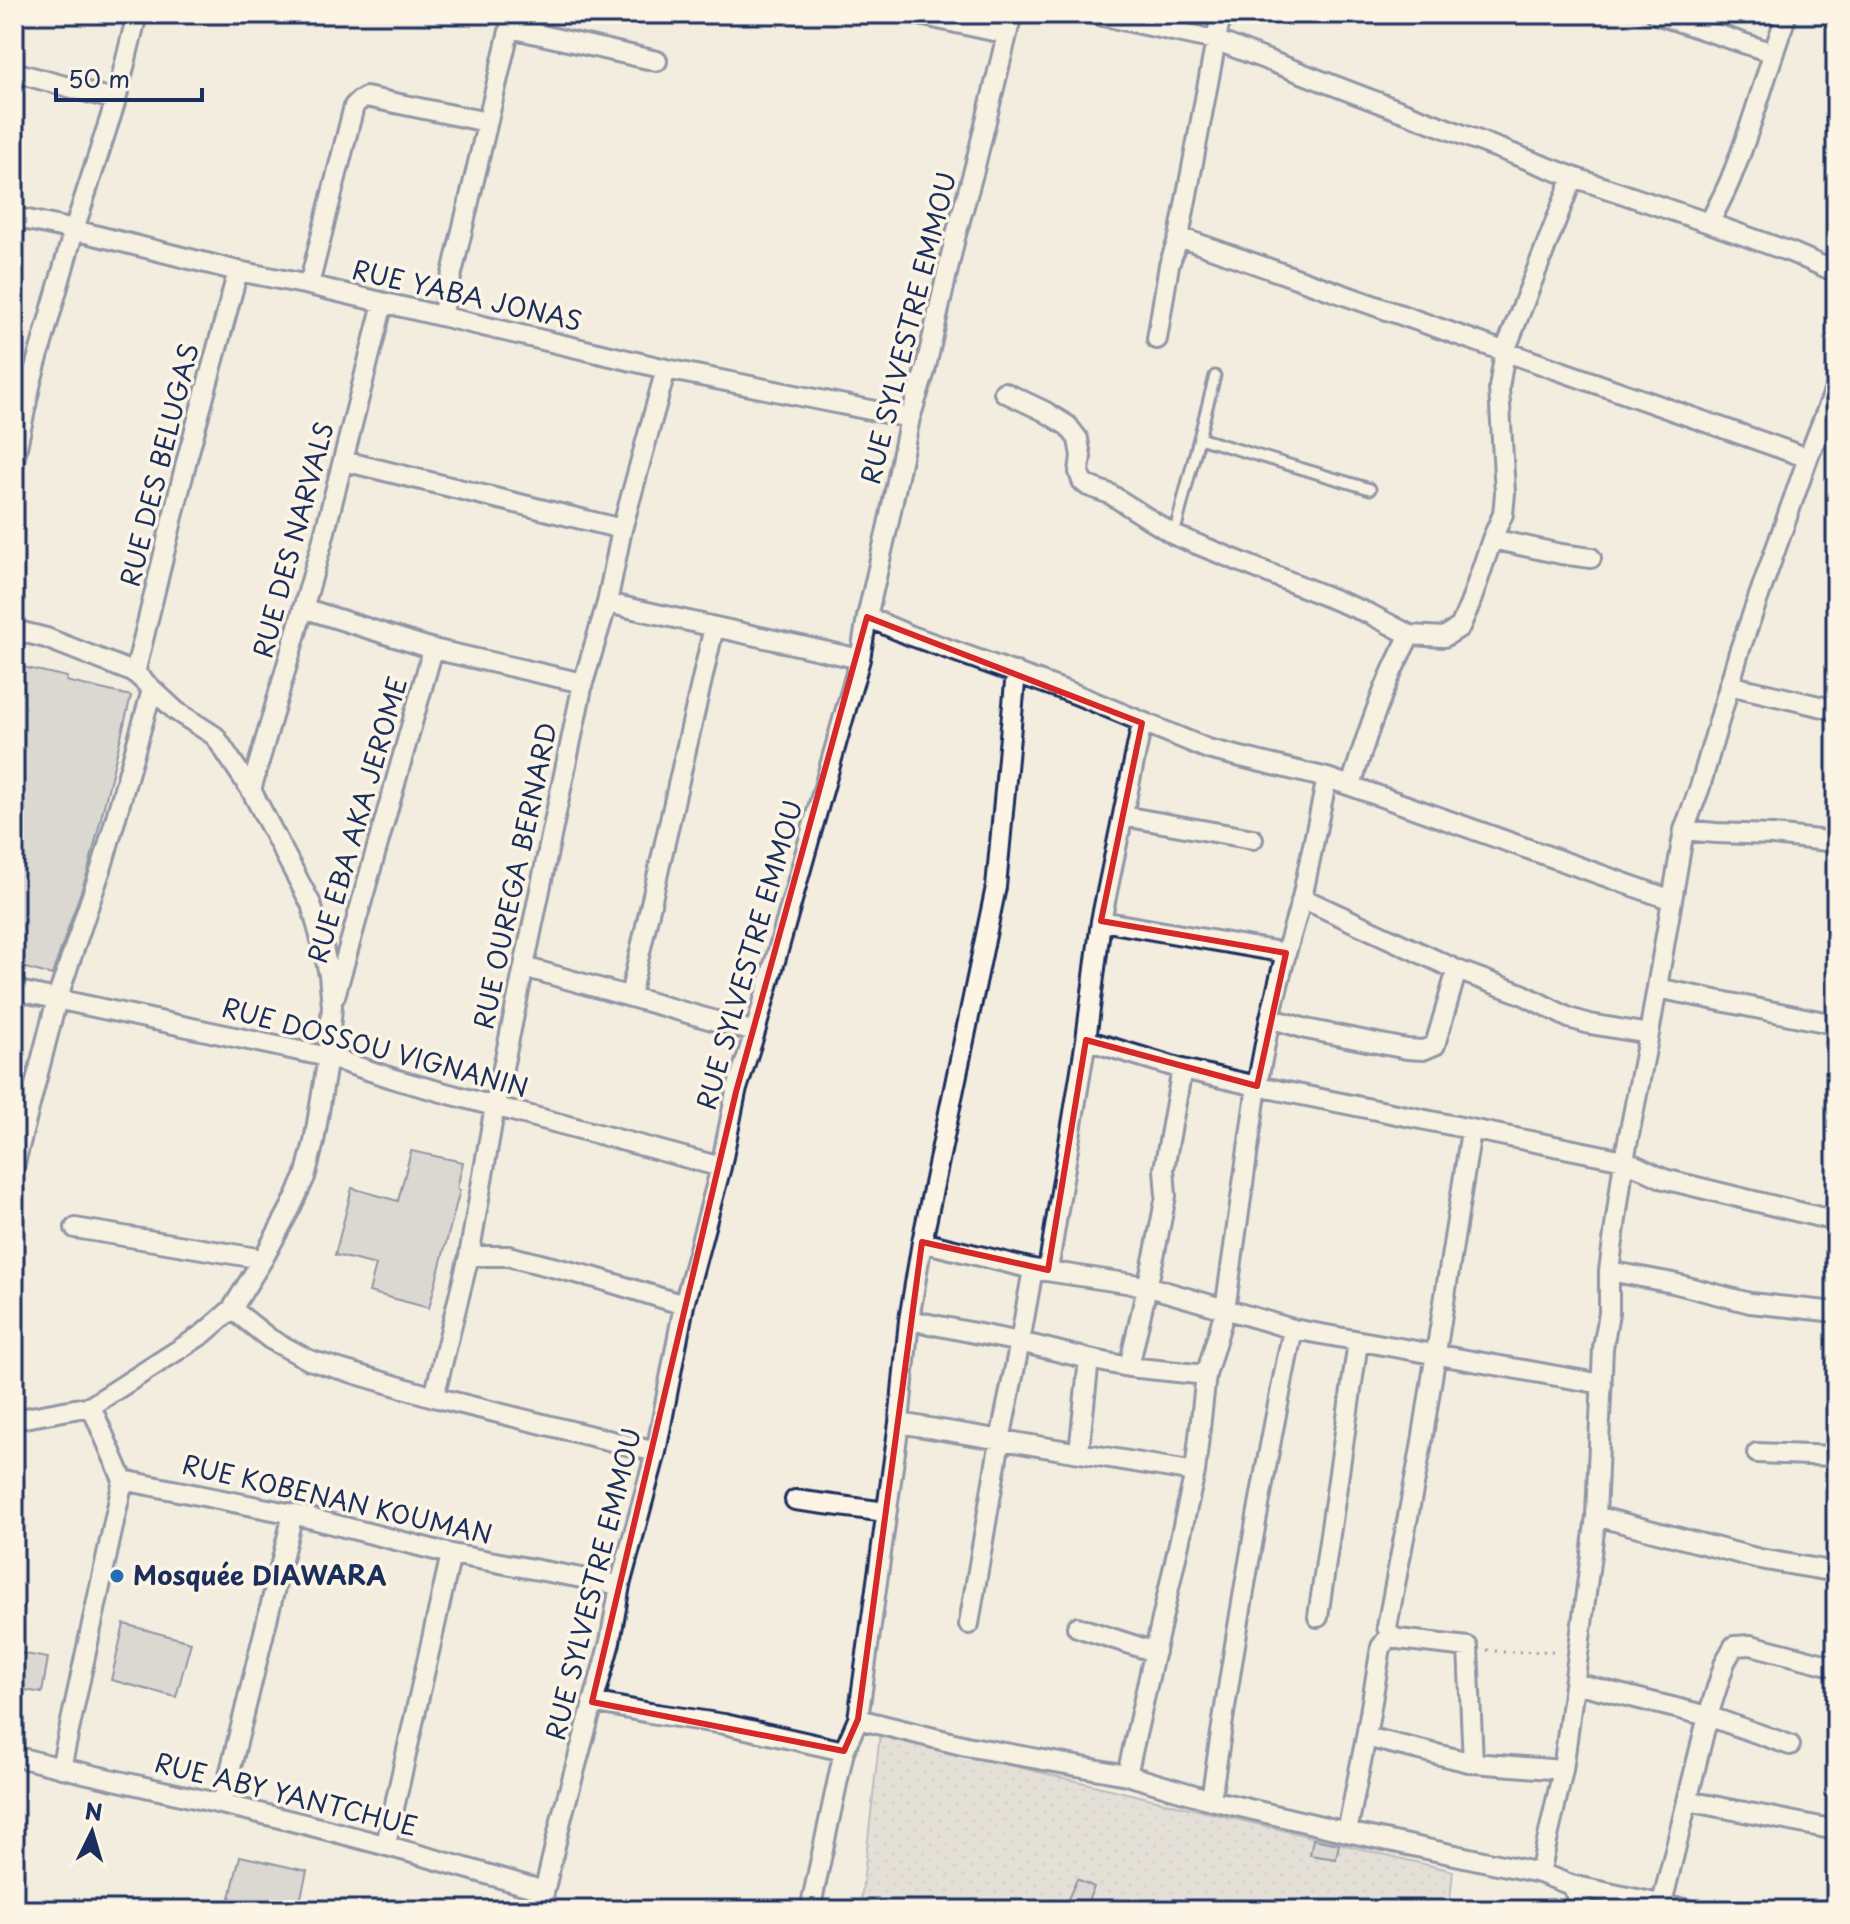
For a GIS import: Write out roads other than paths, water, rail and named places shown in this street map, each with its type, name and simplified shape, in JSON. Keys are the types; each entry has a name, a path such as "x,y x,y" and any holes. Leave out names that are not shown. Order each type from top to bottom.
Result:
{"street":[{"path":"14,461 23,380 116,100 137,14"},
{"path":"915,14 1007,34"},
{"name":"RUE SYLVESTRE EMMOU","path":"540,1910 656,1452 684,1305 721,1167 736,1092 860,659 910,418 925,371 1012,14"},
{"path":"1094,14 1215,40 1573,177 1793,253 1836,272"},
{"path":"1157,339 1169,265 1179,237 1221,14"},
{"path":"1656,14 1773,53"},
{"path":"1709,223 1740,155 1787,14"},
{"path":"442,316 511,21 657,61"},
{"path":"14,72 116,100"},
{"path":"309,285 354,106 359,101 366,97 487,122"},
{"path":"1004,392 1068,426 1078,439 1082,481 1110,494 1174,535 1370,614 1410,635 1444,637 1460,627 1503,514 1505,493 1499,388 1505,351 1573,177"},
{"name":"RUE YABA JONAS","path":"14,217 666,369 910,418"},
{"path":"1179,237 1808,458"},
{"name":"RUE DES BELUGAS","path":"135,673 187,459 238,271"},
{"name":"RUE DES NARVALS","path":"251,790 344,461 383,303"},
{"name":"RUE OUREGA BERNARD","path":"434,1397 469,1256 495,1106 583,683 607,603 622,529 666,369"},
{"path":"1540,1873 1563,1770 1596,1516 1609,1271 1624,1160 1684,830 1700,787 1739,652 1836,387"},
{"path":"344,461 622,529"},
{"path":"1492,539 1591,558"},
{"path":"607,603 860,659"},
{"path":"303,608 433,649 583,683"},
{"path":"867,617 1075,694 1208,749 1327,778 1672,900"},
{"path":"630,996 714,627"},
{"path":"14,630 46,638 135,673 176,711 215,736 251,790 311,904 329,975 332,1006 328,1057 305,1177 263,1259 232,1309 203,1334 91,1406 14,1420"},
{"path":"1351,786 1381,695 1410,635"},
{"name":"RUE EBA AKA JEROME","path":"332,1006 433,649"},
{"path":"810,1910 844,1751 858,1719 899,1423 909,1320 922,1242 996,887 1016,672"},
{"path":"1729,685 1836,710"},
{"path":"14,1167 57,999 103,863 152,690"},
{"path":"969,1624 1000,1440 1020,1342 1040,1269 1086,1040 1101,921 1142,723"},
{"path":"1127,1775 1195,1472 1206,1375 1225,1310 1257,1086 1270,1018 1302,898 1327,778"},
{"path":"1123,816 1253,839"},
{"path":"1684,830 1836,842"},
{"path":"1302,898 1457,970 1522,994 1569,1018 1649,1034"},
{"path":"1101,921 1286,953"},
{"path":"524,967 755,1032"},
{"path":"1270,1018 1321,1032 1423,1050 1435,1045 1457,970"},
{"path":"1657,988 1824,1022"},
{"name":"RUE DOSSOU VIGNANIN","path":"14,990 328,1057 401,1081 721,1167"},
{"path":"1086,1040 1182,1069 1257,1086 1624,1160 1664,1179 1836,1221"},
{"path":"1129,1367 1166,1196 1164,1169 1182,1069"},
{"path":"1471,1131 1421,1448 1387,1627 1390,1635 1398,1639 1468,1647 1473,1763"},
{"path":"75,1228 263,1259"},
{"path":"922,1242 1040,1269 1146,1286 1293,1329 1602,1384"},
{"path":"469,1256 508,1256 596,1278 684,1305"},
{"path":"1609,1271 1685,1285 1750,1303 1836,1312"},
{"path":"232,1309 270,1339 309,1360 434,1397 656,1452"},
{"path":"909,1320 1129,1367 1206,1375"},
{"path":"1211,1800 1232,1654 1293,1329"},
{"path":"1318,1617 1358,1342"},
{"path":"1079,1452 1089,1359"},
{"path":"61,1768 123,1480 91,1406"},
{"path":"899,1423 1195,1472"},
{"path":"1757,1453 1836,1456"},
{"name":"RUE KOBENAN KOUMAN","path":"123,1480 293,1514 451,1554 620,1585"},
{"path":"795,1500 886,1512"},
{"path":"222,1804 293,1514"},
{"path":"1596,1516 1760,1559 1836,1572"},
{"path":"386,1844 451,1554"},
{"path":"1077,1627 1155,1652"},
{"path":"1347,1832 1381,1647 1390,1635"},
{"path":"1662,1903 1708,1716 1725,1662 1734,1646 1751,1645 1836,1667"},
{"path":"1575,1683 1708,1716 1790,1745"},
{"path":"592,1702 724,1724 844,1751"},
{"path":"858,1719 966,1746 1127,1775 1211,1800 1540,1873 1571,1885 1689,1910"},
{"path":"1366,1737 1473,1763 1563,1770"},
{"name":"RUE ABY YANTCHUE","path":"14,1756 386,1844 544,1891"},
{"path":"1688,1801 1836,1830"},
{"path":"1571,1885 1587,1910"}],"lane":[{"path":"1174,535 1215,376"},
{"path":"1199,438 1370,489"}],"place":[{"name":"Mosquée DIAWARA","path":"117,1576"}]}
